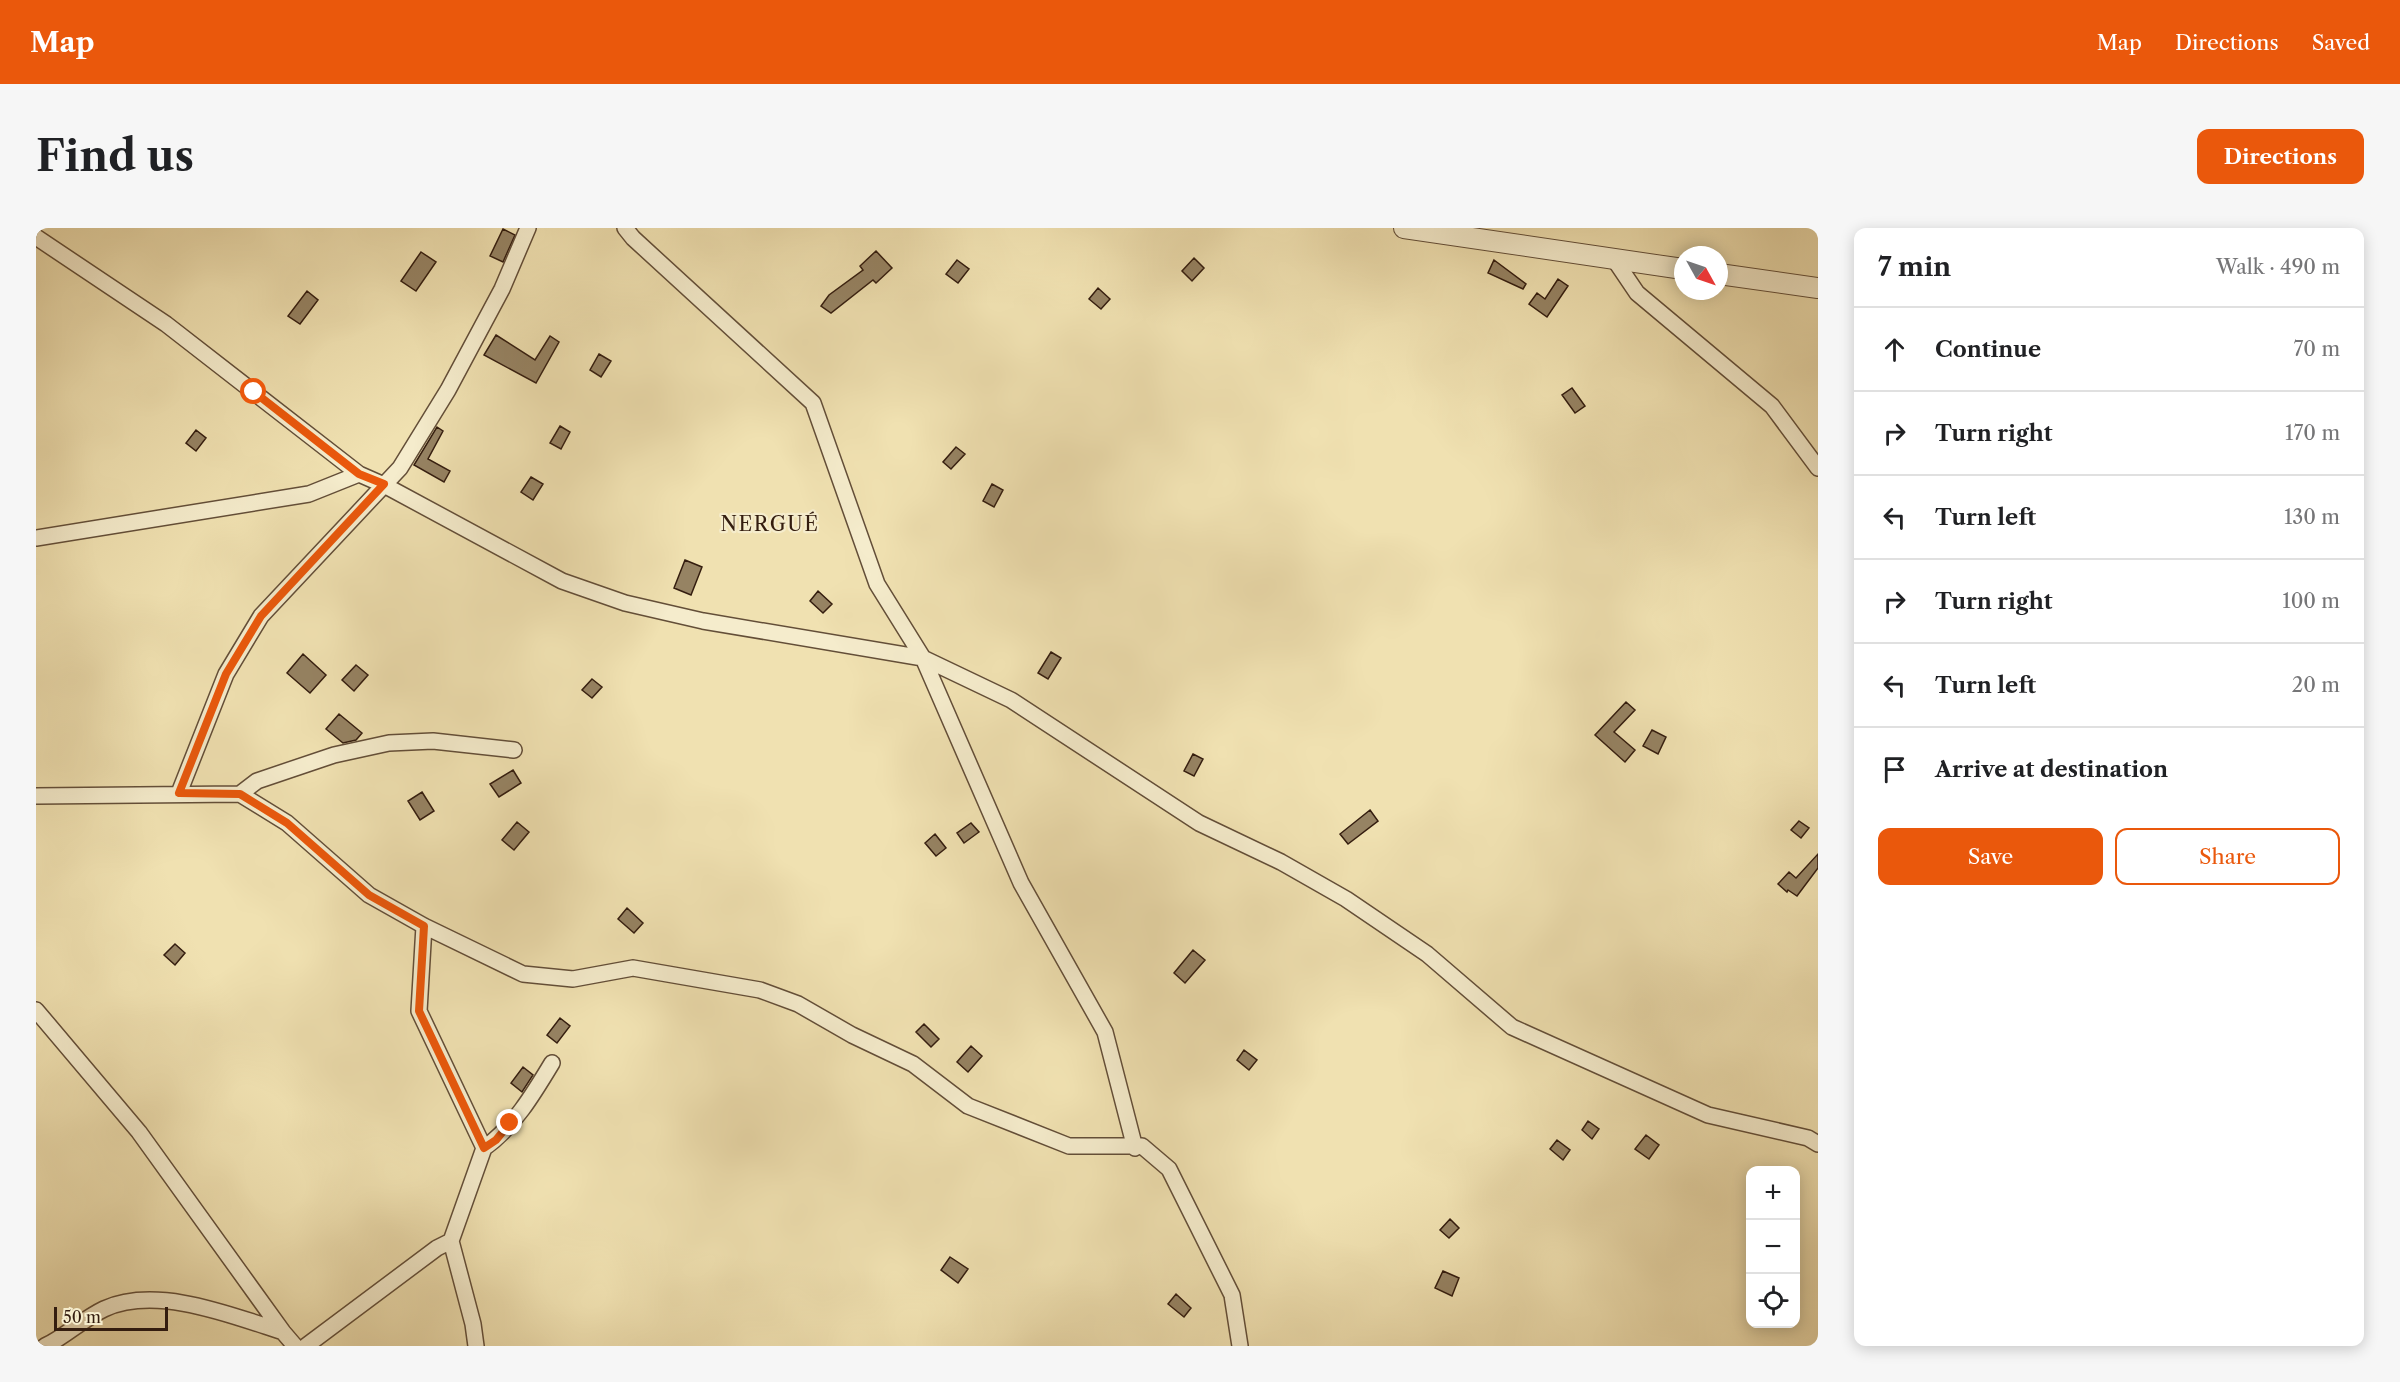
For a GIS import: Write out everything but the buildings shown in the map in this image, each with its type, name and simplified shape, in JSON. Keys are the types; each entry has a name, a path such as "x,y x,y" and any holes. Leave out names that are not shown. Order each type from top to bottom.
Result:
{"street":[{"path":"179,793 226,674 261,616 400,468 448,390 502,289 528,228"},
{"path":"625,228 633,238 813,403 877,584 923,658 1021,883 1105,1032 1135,1148"},
{"path":"1404,228 1674,267"},
{"path":"36,237 166,324 359,474 384,484 562,581 625,603 703,621 923,658 1011,700 1198,823 1281,862 1346,899 1428,954 1512,1027 1708,1115 1808,1138 1818,1144"},
{"path":"1614,259 1637,293 1772,406 1818,468"},
{"path":"1728,275 1818,288"},
{"path":"36,538 309,494 359,474"},
{"path":"240,794 257,780 334,756 389,743 432,741 514,750"},
{"path":"36,796 240,794 287,823 369,895 424,926 523,974 573,980 633,968 760,990 798,1005 852,1035 913,1064 968,1106 1069,1146 1135,1148 1142,1146 1169,1169 1232,1295 1240,1346"},
{"path":"424,926 419,1011 484,1148"},
{"path":"36,1010 139,1132 295,1346"},
{"path":"476,1346 473,1324 451,1241 484,1148 496,1140 536,1091 552,1063"},
{"path":"306,1346 436,1248 451,1241"},
{"path":"45,1346 101,1310 139,1299 159,1299 233,1316 283,1332"}],"district":[{"name":"NERGUÉ","path":"770,524"}],"route":[{"path":"254,392 359,474 384,484 261,616 226,674 179,793 240,794 287,823 369,895 424,926 419,1011 484,1148 496,1140 510,1123"}]}
